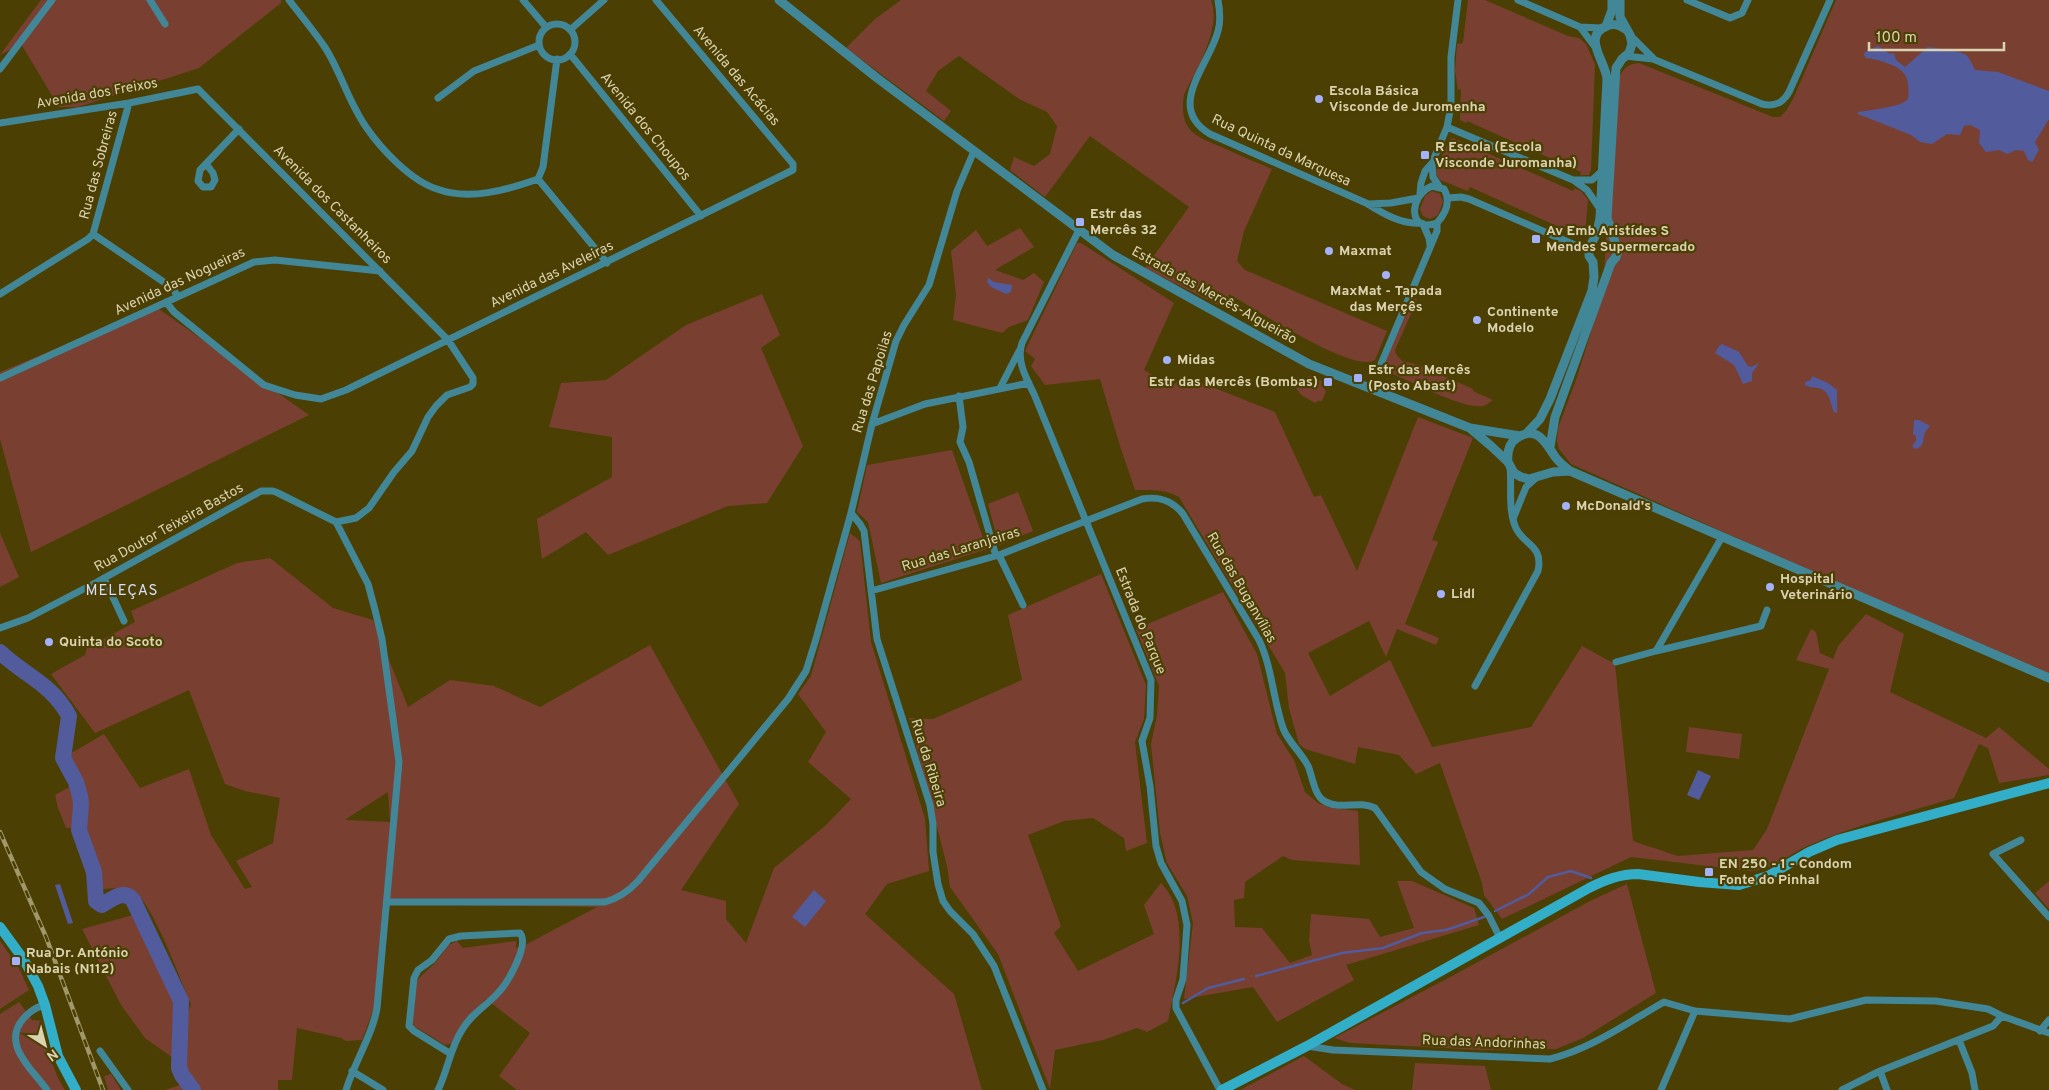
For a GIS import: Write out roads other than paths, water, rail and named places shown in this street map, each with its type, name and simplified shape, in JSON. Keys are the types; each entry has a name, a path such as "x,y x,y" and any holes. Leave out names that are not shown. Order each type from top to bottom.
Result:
{"main road":[{"path":"1221,1090 1307,1046 1589,888 1618,876 1643,874 1720,885 1746,884 1768,876 1809,852 1837,840 2049,783"},
{"path":"0,927 31,971 46,1005 58,1056 76,1090"}],"street":[{"path":"0,69 52,0"},
{"path":"150,0 165,24"},
{"path":"288,0 326,49 365,126 391,156 414,176 436,189 463,194 498,190 538,178"},
{"path":"523,0 546,27"},
{"path":"570,30 604,0"},
{"name":"Avenida das Acácias","path":"656,0 793,164 793,170"},
{"name":"Estrada das Mercês-Algueirão","path":"779,0 877,78 1125,264 1309,364 1470,428 1540,436 1556,458 1570,471 2049,678"},
{"name":"Rua Quinta da Marquesa","path":"1218,0 1220,15 1218,32 1190,95 1190,110 1196,124 1210,134 1407,223 1422,224"},
{"path":"1430,247 1429,238 1414,214 1414,208 1425,171 1432,163 1447,127 1452,100 1452,44 1458,0"},
{"path":"1513,520 1526,487 1550,464 1553,425 1618,251 1608,222 1607,207 1616,73 1631,48 1628,33 1615,24 1604,27 1580,27 1518,0"},
{"path":"1612,0 1612,10 1604,27 1596,37 1598,52 1612,61 1624,58 1653,59 1762,104 1775,105 1782,102 1789,92 1830,0"},
{"path":"1620,0 1620,17 1628,33 1653,59"},
{"path":"1687,0 1730,18 1742,13 1748,0"},
{"path":"556,24 570,30 574,44 570,54 557,60 546,56 539,45 540,35 546,27 556,24"},
{"path":"1580,27 1598,52 1606,68 1607,78 1600,210 1598,228 1594,240 1588,248 1589,256 1598,265 1605,266 1612,263"},
{"path":"438,98 474,70 539,45"},
{"name":"Avenida dos Choupos","path":"570,54 701,216"},
{"path":"538,178 542,167 557,60"},
{"name":"Avenida dos Freixos","path":"0,123 129,103 198,89"},
{"name":"Avenida dos Castanheiros","path":"198,89 448,340"},
{"name":"Rua das Sobreiras","path":"93,234 129,103"},
{"path":"1447,127 1573,180 1591,195 1600,210"},
{"path":"207,165 209,159 239,129"},
{"name":"Rua das Papoilas","path":"387,902 605,902 617,898 630,890 673,840 798,686 806,671 816,639 851,513 872,424 896,341 929,285 957,191 974,151"},
{"path":"1378,371 1445,210 1448,198 1432,172 1432,163"},
{"name":"Avenida das Aveleiras","path":"166,302 174,312 264,386 295,395 321,399 346,390 793,170"},
{"path":"1573,180 1592,180 1602,171"},
{"path":"538,178 607,263"},
{"path":"1419,195 1432,186 1439,186"},
{"name":"Rua Quinta da Marquesa","path":"1366,204 1391,203 1419,195"},
{"path":"1448,198 1461,197 1469,199 1575,245 1588,248"},
{"path":"1422,224 1431,225 1438,223"},
{"path":"1000,388 1079,230"},
{"path":"0,294 93,234 174,289 177,297"},
{"path":"1594,240 1600,237 1607,237 1613,241"},
{"name":"Avenida das Nogueiras","path":"0,378 254,262 266,259 380,272"},
{"path":"1475,686 1538,571 1540,564 1537,552 1517,531 1513,520 1509,447 1514,440 1523,435 1540,419 1545,409 1572,344 1593,286 1593,262"},
{"path":"346,1090 352,1071 375,1018 377,1008 400,775 397,740 382,639 371,593 363,573 336,522 356,518 370,508 394,472 412,452 428,418 436,406 448,395 470,387 473,384 470,371 448,340"},
{"name":"Estrada do Parque","path":"1019,351 1029,383 1151,680 1150,718 1142,746 1150,786 1156,846 1161,862 1182,901 1187,924 1183,979 1176,1000 1176,1008 1221,1090"},
{"path":"872,424 926,404 1029,383"},
{"path":"959,396 963,427 960,442 969,462 998,555 1022,605"},
{"name":"Estrada das Mercês-Algueirão","path":"1470,428 1521,477 1570,471"},
{"name":"Rua Doutor Teixeira Bastos","path":"0,628 28,618 261,492 273,491 278,493 336,522"},
{"name":"Rua das Buganvílias","path":"1086,519 1149,498 1168,500 1178,507 1262,647 1285,733 1305,760 1320,797 1327,803 1366,804 1375,808 1421,872 1445,889 1479,903 1489,916 1500,938"},
{"name":"Rua da Ribeira","path":"851,513 864,531 877,639 930,805 933,824 933,852 941,894 947,907 965,924 981,944 994,966 1043,1090"},
{"name":"Rua das Laranjeiras","path":"871,591 998,555 1086,519"},
{"path":"1656,651 1722,536"},
{"path":"104,578 124,622"},
{"path":"1616,662 1761,626 1767,610"},
{"path":"2021,840 1992,854 2049,917"},
{"path":"438,1090 447,1072 456,1040 466,1023 497,995 507,980 523,945 523,937 520,933 454,936 444,943 432,960 416,973 409,1006 408,1026 414,1032 439,1045 451,1054"},
{"name":"Rua das Andorinhas","path":"1307,1046 1333,1050 1550,1058 1568,1054 1591,1044 1664,1002 1695,1011 1790,1019 1866,1000 1936,1001 1988,1009 2049,1033"},
{"path":"46,1005 31,1011 20,1023 17,1028 15,1043 22,1057 47,1090"},
{"path":"1661,1090 1695,1011"},
{"path":"1842,1090 1880,1071 1993,1026 2002,1016"},
{"path":"2040,1031 2049,1020"},
{"path":"1960,1040 1972,1074 1975,1090"},
{"path":"100,1051 128,1090"},
{"path":"352,1071 383,1090"},
{"path":"1880,1071 1887,1090"}],"water":[{"path":"1878,46 1890,54 1894,53 1896,60 1905,67 1928,47 1959,52 1967,56 1975,70 1998,72 2049,91 2049,119 2035,142 2039,150 2032,162 2028,160 2024,151 2016,150 2007,154 1999,150 1986,152 1979,143 1980,130 1970,125 1964,126 1960,135 1947,134 1932,144 1920,142 1911,135 1858,114 1858,112 1899,104 1908,99 1908,84 1902,71 1887,63 1866,58 1864,55 1865,52"},
{"path":"988,278 994,282 1012,285 1011,292 1006,294 991,287 987,282"},
{"path":"1722,344 1739,352 1748,366 1751,367 1759,363 1752,373 1752,381 1743,384 1734,365 1715,353"},
{"path":"1812,376 1828,383 1837,390 1837,413 1834,412 1825,391 1805,385 1805,382 1811,380"},
{"path":"1914,420 1919,420 1930,426 1925,432 1921,446 1915,449 1912,446 1916,441 1916,436 1913,434"},
{"path":"1698,770 1711,776 1699,800 1687,795"},
{"path":"60,884 73,923 68,924 55,885"},
{"path":"814,890 826,901 805,927 792,917"}],"waterway":[{"path":"0,652 54,695 69,716 63,758 76,782 80,796 79,830 94,872 96,901 102,905 122,895 126,895 133,900 181,1001 179,1068 193,1090"},
{"path":"1495,911 1529,894 1548,877 1571,871 1591,878"},
{"path":"1256,976 1342,953 1383,948 1422,933 1446,930 1484,917"},
{"path":"1183,1003 1208,988 1244,979"}],"railway":[{"path":"0,832 46,937 103,1090"}],"place":[{"name":"Escola Básica Visconde de Juromenha","path":"1319,99"},
{"name":"R Escola (Escola Visconde Juromanha)","path":"1425,155"},
{"name":"Estr das Mercês 32","path":"1080,222"},
{"name":"Av Emb Aristídes S Mendes Supermercado","path":"1536,239"},
{"name":"Maxmat","path":"1329,251"},
{"name":"MaxMat - Tapada das Merçês","path":"1386,275"},
{"name":"Continente Modelo","path":"1477,320"},
{"name":"Midas","path":"1167,360"},
{"name":"Estr das Mercês (Posto Abast)","path":"1358,378"},
{"name":"Estr das Mercês (Bombas)","path":"1328,382"},
{"name":"McDonald's","path":"1566,506"},
{"name":"Hospital Veterinário","path":"1770,587"},
{"name":"Lidl","path":"1441,594"},
{"name":"Quinta do Scoto","path":"49,642"},
{"name":"EN 250 - 1 - Condom Fonte do Pinhal","path":"1709,872"},
{"name":"Rua Dr. António Nabais (N112)","path":"16,961"}],"district":[{"name":"MELEÇAS","path":"122,591"}]}
